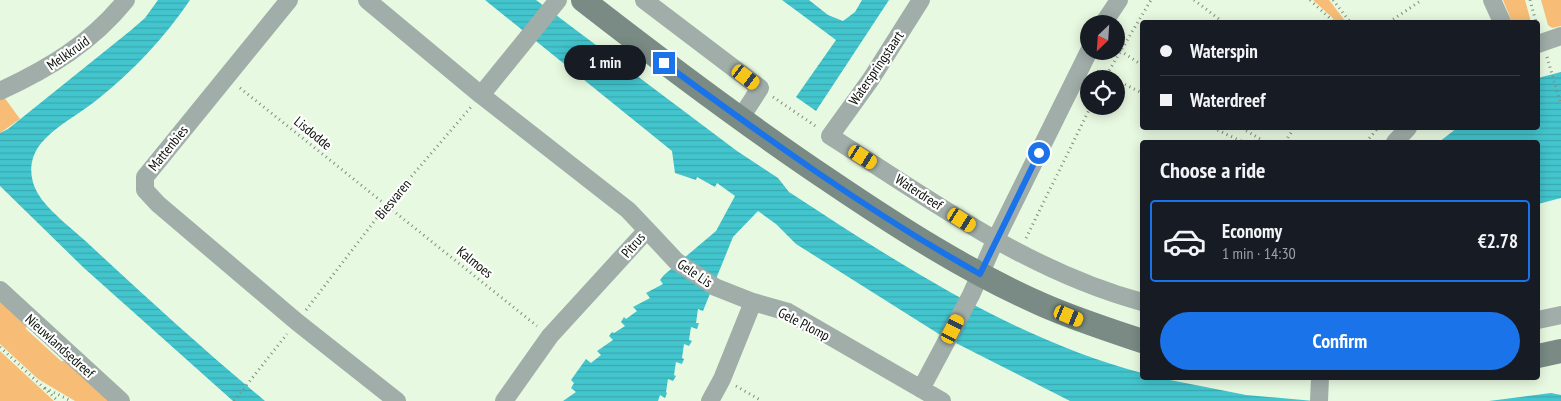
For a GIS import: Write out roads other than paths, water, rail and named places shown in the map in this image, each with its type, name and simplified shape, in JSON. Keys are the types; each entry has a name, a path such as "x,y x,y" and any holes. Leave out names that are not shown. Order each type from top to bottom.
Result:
{"street":[{"name":"Melkkruid","path":"0,91 38,74 76,50 97,32 126,0"},
{"name":"Mattenbies","path":"289,0 145,177 145,190 158,204 297,322 397,401"},
{"path":"367,0 482,95 555,3"},
{"path":"583,0 740,118 878,214 980,274 1082,322 1140,340"},
{"path":"644,0 760,88 740,118"},
{"name":"Waterspringstaart","path":"830,136 871,79 921,0"},
{"path":"1109,15 1119,0"},
{"path":"1492,0 1501,20"},
{"path":"1540,43 1561,36"},
{"path":"921,389 970,297 995,241 1085,60"},
{"name":"Pitrus","path":"482,95 628,210 647,230 550,336 504,401"},
{"path":"1397,140 1406,130"},
{"name":"Waterdreef","path":"830,136 995,241 1090,284 1140,301"},
{"name":"Gele Lis","path":"647,230 676,261 716,287 753,302"},
{"name":"Nieuwlandsedreef","path":"0,290 121,401"},
{"path":"710,401 722,379 753,302"},
{"name":"Gele Plomp","path":"753,302 788,312 942,401"},
{"path":"1540,320 1561,315"},
{"path":"1540,356 1561,351"},
{"path":"1319,399 1320,380"}],"water":[{"path":"158,0 190,0 148,53 124,77 91,105 45,139 33,157 31,175 37,192 55,214 178,326 265,401 233,401 84,268 0,186 0,133 8,129 130,31 145,18"},
{"path":"485,0 536,0 737,151 778,178 789,192 915,272 1003,320 1095,358 1140,372 1140,380 1170,380 1246,395 1314,401 1070,401 942,336 796,244 776,224 758,211 733,237 703,311 698,309 696,323 699,323 697,329 691,327 689,340 692,341 689,346 684,344 682,364 676,362 674,375 676,376 673,381 668,379 665,398 660,395 658,401 563,401 576,392 571,388 574,383 571,380 586,359 591,363 601,355 597,351 613,340 609,336 612,332 614,333 625,326 621,322 624,317 626,319 637,311 633,307 650,298 646,293 663,284 660,280 664,275 716,231 735,196 717,183 715,187 697,177 696,180 675,173 672,151"},
{"path":"782,0 809,0 828,15 843,21 855,12 862,0 889,0 816,111 796,97 836,40"},
{"path":"1561,72 1561,198 1540,203 1540,140 1442,140 1454,130 1540,130 1540,77"},
{"path":"1551,393 1561,395 1561,401 1489,401"}]}
